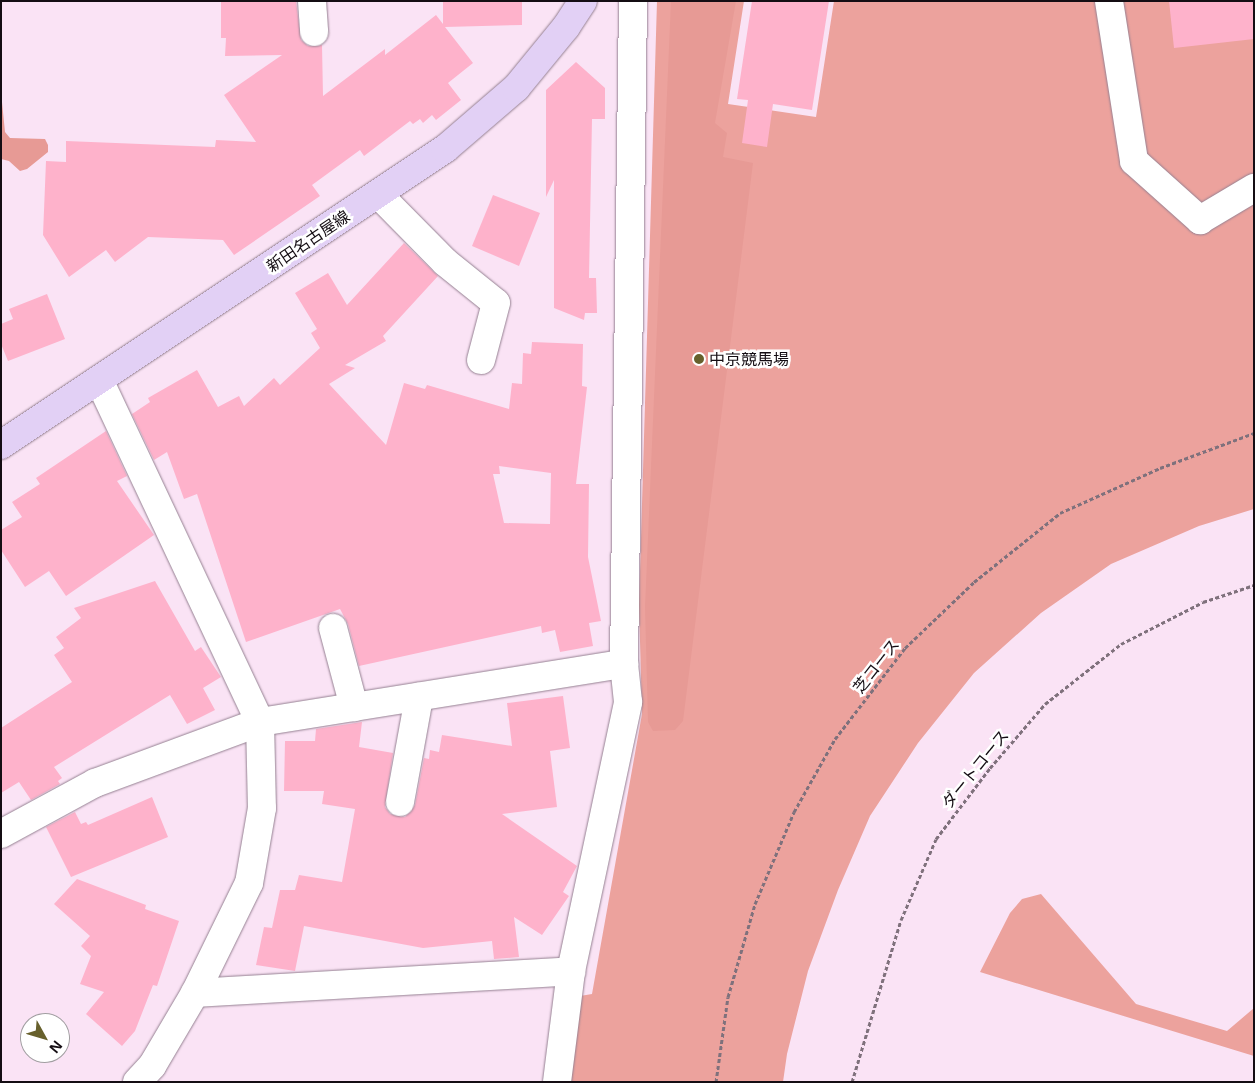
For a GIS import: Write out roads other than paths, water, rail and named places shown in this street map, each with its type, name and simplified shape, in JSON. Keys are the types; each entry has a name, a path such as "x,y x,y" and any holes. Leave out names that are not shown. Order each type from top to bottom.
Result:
{"main road":[{"name":"新田名古屋線","path":"1,445 445,149 516,88 566,27 583,1"}],"street":[{"path":"312,1 314,32"},
{"path":"557,1082 572,971 628,702 624,664 633,1"},
{"path":"1109,1 1134,161 1200,220 1254,188"},
{"path":"378,194 444,262 496,303 482,360"},
{"path":"99,380 260,722 262,808 249,883 195,993 152,1066 137,1082"},
{"path":"333,628 354,707"},
{"path":"1,834 95,783 260,722 624,664"},
{"path":"400,802 419,697"},
{"path":"195,993 572,971"}],"place":[{"name":"中京競馬場","path":"699,359"}]}
